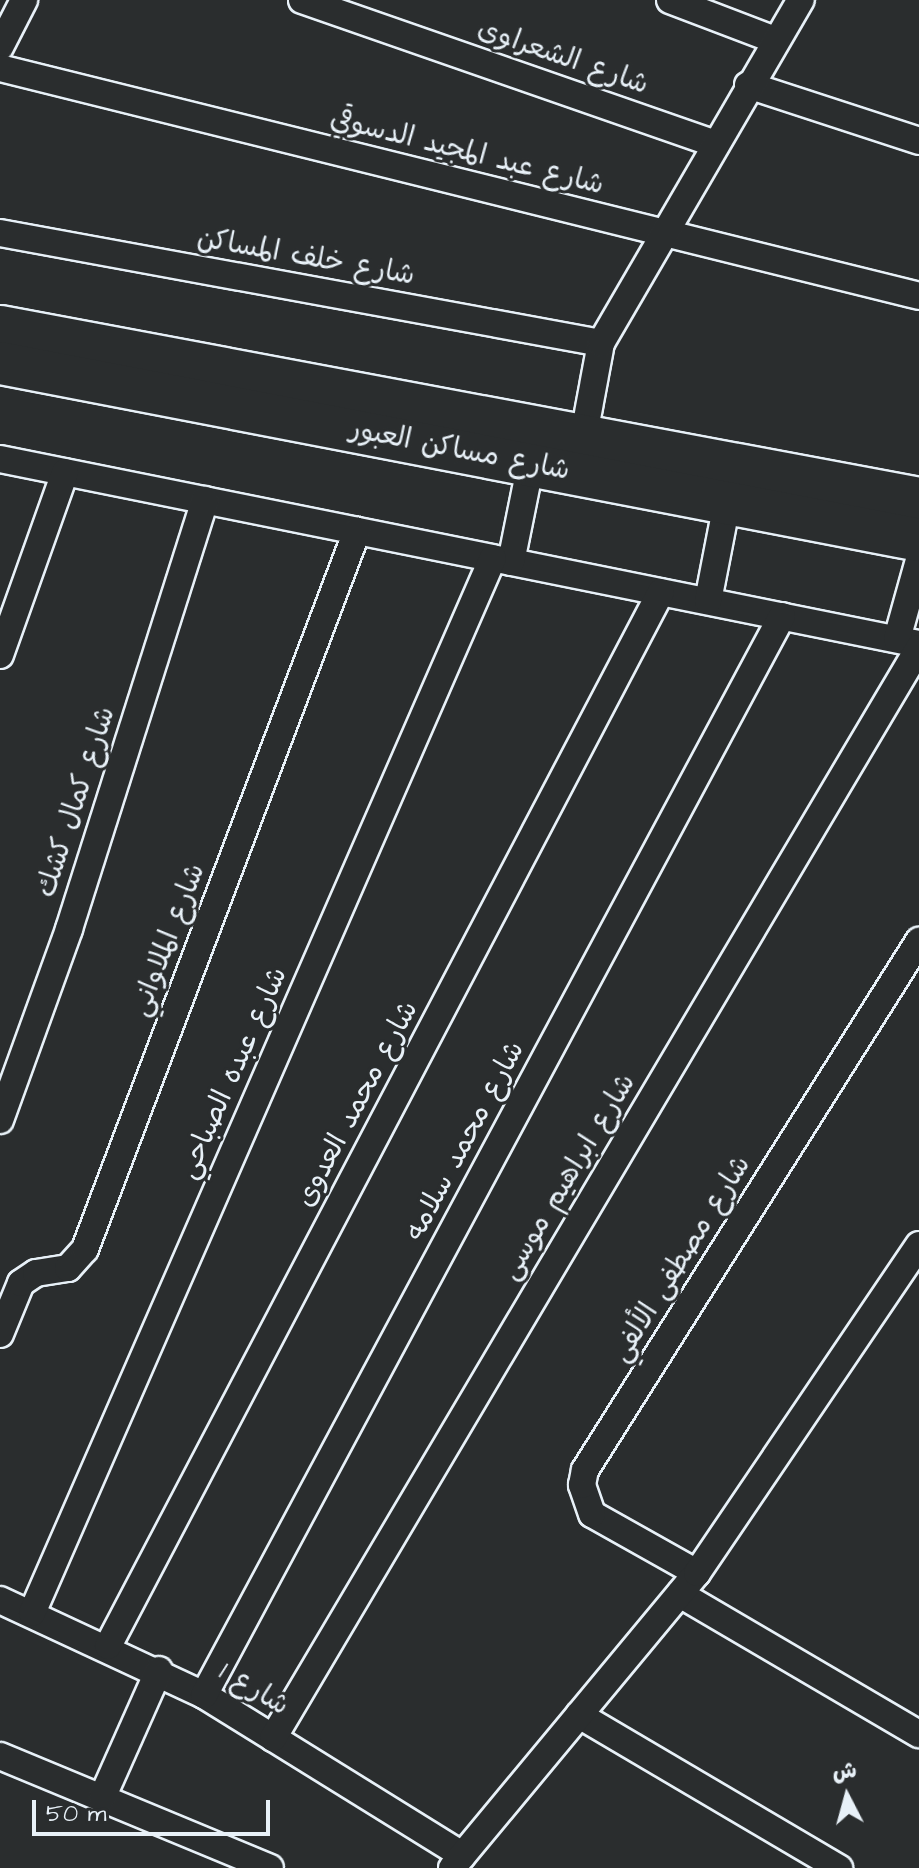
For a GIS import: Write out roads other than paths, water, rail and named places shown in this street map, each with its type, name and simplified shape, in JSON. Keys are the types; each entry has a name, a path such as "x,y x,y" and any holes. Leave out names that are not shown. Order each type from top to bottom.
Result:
{"main road":[{"name":"شارع مساكن العبور","path":"0,327 583,440 919,499"},
{"name":"شارع مساكن العبور","path":"0,363 919,540"}],"street":[{"path":"0,47 24,0"},
{"name":"شارع الشعراوى","path":"302,0 713,143"},
{"path":"670,0 775,40"},
{"path":"583,440 601,343 713,143 801,0"},
{"name":"شارع عبد المجيد الدسوقي","path":"0,68 919,296"},
{"path":"748,85 919,141"},
{"name":"شارع خلف المساكن","path":"0,233 601,343"},
{"path":"0,459 912,644"},
{"name":"شارع عبده الصباحي","path":"32,1613 502,560 531,463"},
{"path":"0,655 65,472"},
{"name":"شارع كمال كشك","path":"0,1120 69,929 205,500"},
{"path":"708,601 727,503"},
{"name":"شارع الملاواني","path":"0,1334 21,1283 36,1273 68,1268 85,1249 357,531"},
{"name":"شارع ابراهيم موسى","path":"273,1738 912,644 919,560"},
{"name":"شارع محمد العدوى","path":"108,1646 661,592"},
{"name":"شارع محمد سلامه","path":"204,1695 782,616"},
{"name":"شارع مصطفى الألفي","path":"697,1573 592,1514 582,1485 585,1470 919,941"},
{"path":"457,1862 697,1573 919,1245"},
{"path":"680,1594 919,1734"},
{"name":"شارع 1","path":"0,1600 108,1646 204,1695 457,1862"},
{"path":"102,1798 159,1670"},
{"path":"579,1715 839,1868"},
{"path":"0,1756 270,1868"}]}
